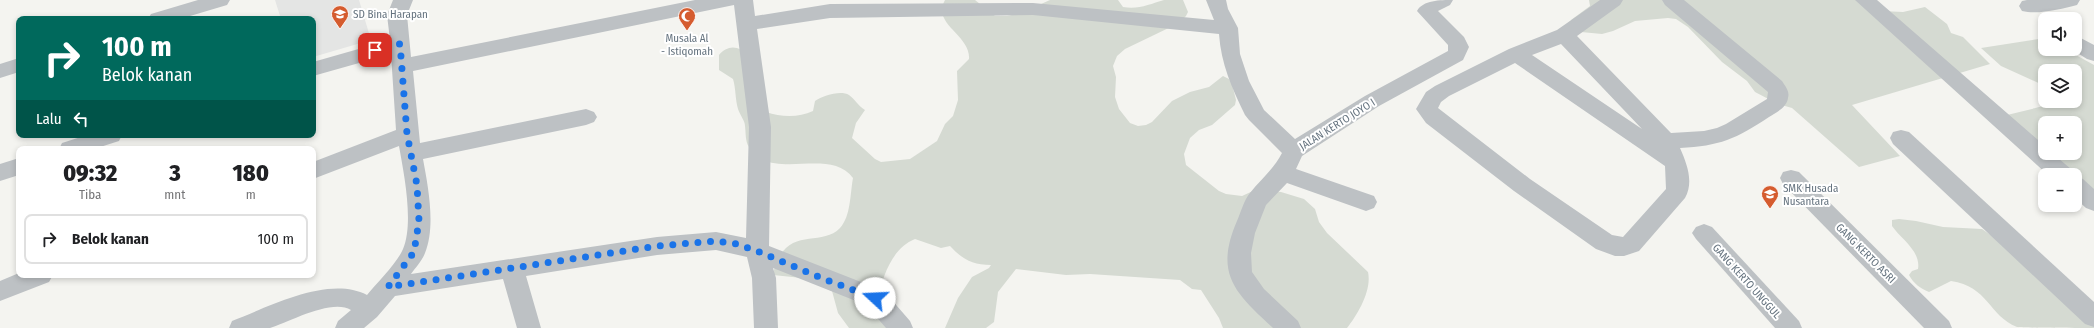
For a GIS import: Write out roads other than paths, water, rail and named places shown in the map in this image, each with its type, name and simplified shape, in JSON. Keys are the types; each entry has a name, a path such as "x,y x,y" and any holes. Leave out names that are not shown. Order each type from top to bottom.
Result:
{"street":[{"path":"168,16 220,0"},
{"path":"347,328 368,310 388,287 414,252 419,221 417,185 409,144 397,15 403,0"},
{"path":"401,66 618,21 729,0"},
{"path":"743,0 760,127 757,251 764,278 766,328"},
{"path":"1216,0 1218,8 1228,28 1230,54 1239,81 1256,115 1294,151"},
{"name":"JALAN KERTO JOYO I","path":"1289,328 1254,296 1240,274 1239,253 1243,233 1257,200 1283,173 1294,151 1372,101 1456,55 1459,47 1457,42 1428,11 1428,8 1444,0"},
{"path":"1564,35 1666,141 1675,163 1680,181 1677,192 1632,244 1624,248 1616,248 1522,185 1434,118 1427,109 1433,97 1442,91 1516,54 1564,35 1613,0"},
{"path":"1666,141 1704,139 1734,130 1774,104 1778,99 1778,92 1775,86 1672,0"},
{"path":"1865,0 2055,168"},
{"path":"2026,3 2070,0"},
{"path":"2026,3 2038,13"},
{"path":"747,24 830,10 1033,10 1228,28"},
{"path":"316,68 400,44"},
{"path":"2082,46 2094,54"},
{"path":"1516,54 1675,163"},
{"path":"0,71 16,66"},
{"path":"316,170 409,144 586,116"},
{"path":"79,146 102,138"},
{"path":"1901,138 2094,317"},
{"path":"0,173 16,167"},
{"path":"1283,173 1366,202"},
{"name":"GANG KERTO ASRI","path":"1791,178 1940,328"},
{"path":"2082,191 2094,202"},
{"name":"GANG KERTO UNGGUL","path":"1704,233 1790,328"},
{"path":"388,287 485,274 512,267 692,242 730,243 757,251 824,279 875,298 901,328"},
{"path":"512,267 529,328"},
{"path":"0,291 33,278"},
{"path":"241,328 302,306 331,298 347,298 360,302 368,310"}],"place":[{"name":"SD Bina Harapan","path":"340,29"},
{"name":"Musala Al - Istiqomah","path":"687,31"},
{"name":"SMK Husada Nusantara","path":"1770,209"}]}
